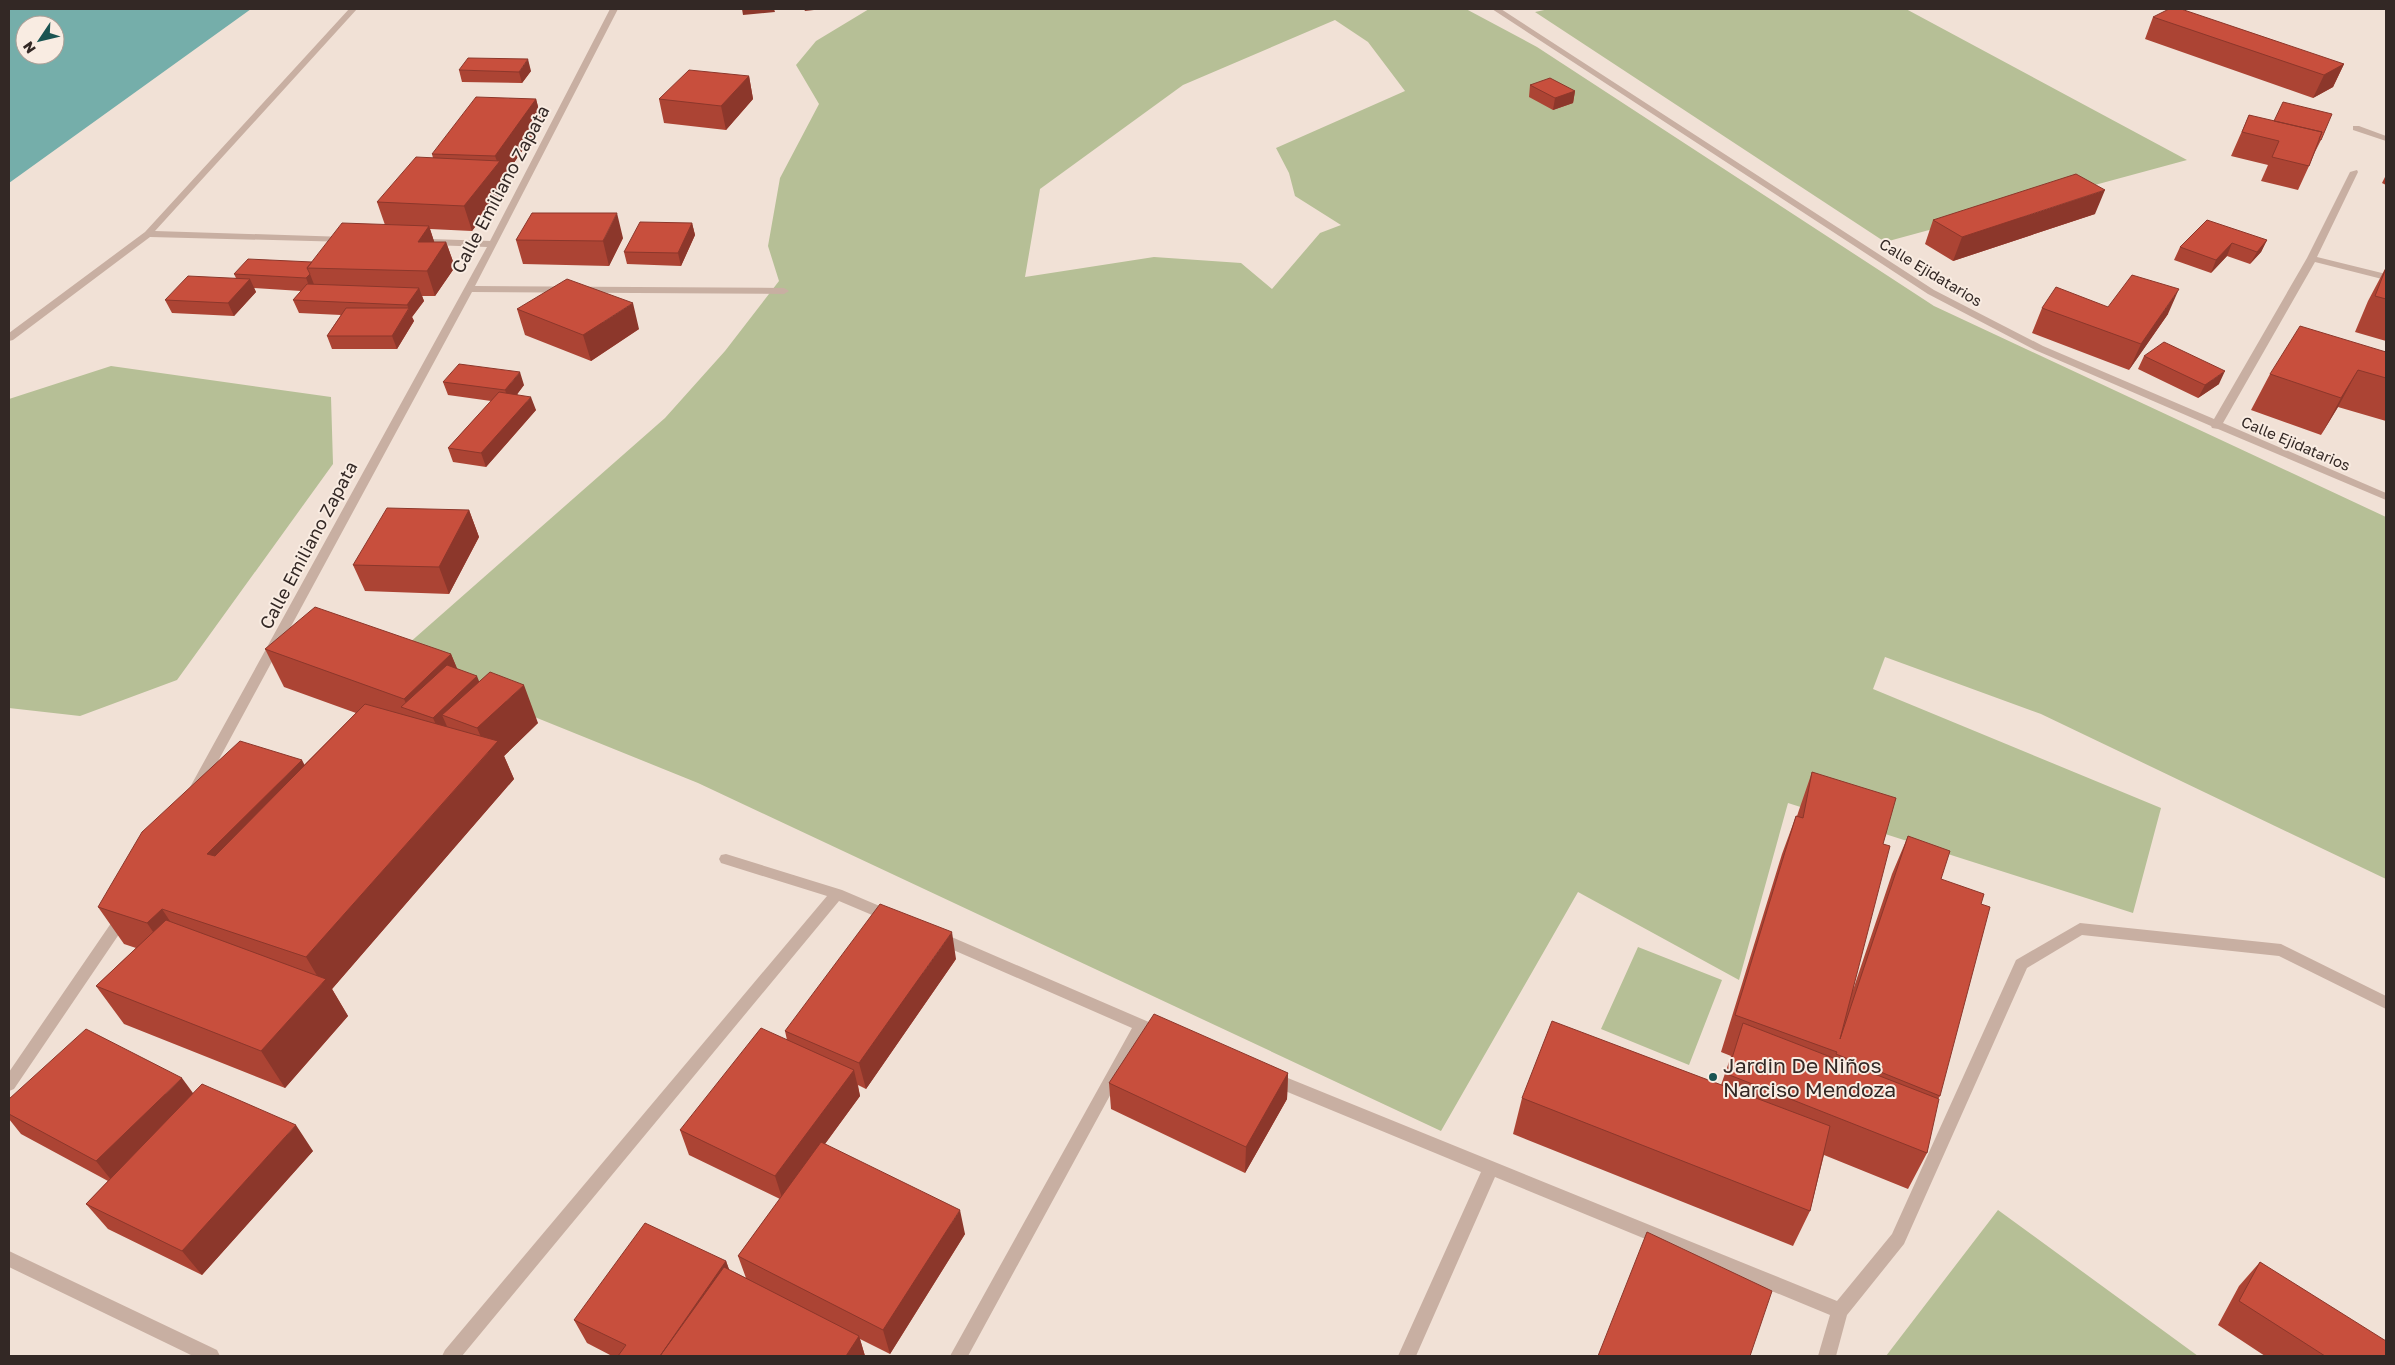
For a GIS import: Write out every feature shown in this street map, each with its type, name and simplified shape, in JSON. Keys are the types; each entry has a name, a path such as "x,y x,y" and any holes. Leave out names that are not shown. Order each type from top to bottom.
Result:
{"street":[{"path":"9,338 148,234 353,9"},
{"name":"Calle Emiliano Zapata","path":"191,798 493,244 614,9"},
{"name":"Calle Ejidatarios","path":"1496,9 1931,292 2039,348 2216,426 2386,497"},
{"path":"2356,128 2386,138"},
{"path":"2216,426 2312,258 2354,172"},
{"path":"148,234 355,240"},
{"path":"424,242 493,244"},
{"path":"2312,258 2386,277"},
{"path":"467,289 784,290"},
{"path":"726,859 837,894 908,925"},
{"path":"451,1356 837,894"},
{"path":"9,1084 133,903"},
{"path":"1827,1356 1840,1312 1898,1240 2021,964 2080,929 2282,950 2386,1003"},
{"path":"926,932 1178,1040"},
{"path":"959,1356 1141,1025"},
{"path":"1261,1074 1840,1312"},
{"path":"1407,1356 1491,1168"},
{"path":"9,1259 211,1356"}],"green space":[{"path":"869,9 1466,9 1537,47 1934,306 2386,517 2386,879 2041,714 1885,657 1873,689 2161,808 2133,913 1788,803 1739,980 1578,892 1441,1131 698,783 391,659 665,418 725,351 779,281 768,246 780,178 819,104 796,65 816,41","holes":["1335,20 1368,42 1405,91 1276,148 1289,173 1295,196 1341,225 1320,233 1272,289 1241,263 1154,257 1025,277 1040,189 1183,85"]},
{"path":"1549,9 1906,9 2187,160 1885,242 1535,12"},
{"path":"111,366 331,397 333,464 177,680 80,716 9,708 9,399"},
{"path":"1638,947 1722,980 1689,1065 1601,1029"},
{"path":"1998,1210 2198,1356 1886,1356"}],"water":[{"path":"9,9 251,9 9,183"}],"building":[{"path":"2169,9 2181,9 2344,64 2324,75 2153,17"},
{"path":"468,58 528,59 519,72 459,70"},
{"path":"689,70 749,76 721,106 659,99"},
{"path":"1550,78 1575,91 1555,98 1530,85"},
{"path":"476,97 536,99 495,156 432,154"},
{"path":"2283,102 2332,114 2321,140 2319,139 2322,132 2274,121"},
{"path":"2249,115 2322,132 2309,166 2272,157 2279,141 2242,132"},
{"path":"416,157 500,161 464,206 377,202"},
{"path":"2076,174 2105,190 1962,237 1933,220"},
{"path":"532,213 617,213 603,241 516,240"},
{"path":"2207,220 2267,240 2257,252 2232,243 2216,260 2180,247"},
{"path":"640,222 692,223 678,253 624,252"},
{"path":"342,223 429,226 418,242 446,242 427,271 307,268"},
{"path":"248,259 312,262 307,268 310,274 306,278 234,274"},
{"path":"2386,268 2386,299 2375,296"},
{"path":"2132,275 2179,289 2141,344 2042,308 2056,287 2108,307"},
{"path":"188,276 250,279 228,303 165,300"},
{"path":"567,279 633,303 583,335 517,309"},
{"path":"307,284 419,288 407,305 293,300"},
{"path":"346,308 409,308 392,336 327,336"},
{"path":"2300,326 2386,352 2386,378 2358,370 2341,398 2270,374"},
{"path":"2164,342 2225,371 2205,385 2144,356"},
{"path":"459,364 520,372 505,390 443,382"},
{"path":"499,392 531,397 481,453 448,448"},
{"path":"387,508 469,510 439,567 353,565"},
{"path":"315,607 451,654 404,699 265,649"},
{"path":"447,665 477,676 433,718 401,707"},
{"path":"490,672 524,685 477,728 442,715"},
{"path":"365,704 498,741 306,957 162,909 147,923 98,907 142,832 240,741 302,760 207,854 215,856"},
{"path":"1812,772 1896,798 1883,844 1890,846 1840,1039 1908,836 1950,851 1941,879 1984,894 1981,904 1990,907 1940,1096 1836,1054 1837,1052 1735,1015 1796,816 1803,818"},
{"path":"880,904 952,932 859,1063 785,1031"},
{"path":"166,920 326,979 261,1051 96,986"},
{"path":"1154,1014 1288,1073 1246,1147 1109,1083"},
{"path":"1552,1021 1830,1126 1810,1211 1522,1098"},
{"path":"1743,1023 1939,1099 1927,1153 1727,1074"},
{"path":"761,1028 854,1070 775,1176 680,1130"},
{"path":"86,1029 182,1078 96,1161 9,1114 9,1099"},
{"path":"202,1084 296,1125 182,1251 86,1204"},
{"path":"821,1142 960,1210 883,1330 738,1256"},
{"path":"645,1223 726,1261 660,1356 618,1356 626,1345 574,1320"},
{"path":"1647,1232 1772,1291 1750,1356 1598,1356"},
{"path":"2260,1262 2386,1341 2386,1356 2325,1356 2239,1301"},
{"path":"724,1267 859,1336 846,1356 660,1356"}],"place":[{"name":"Jardin De Niños Narciso Mendoza","path":"1713,1077"}]}
